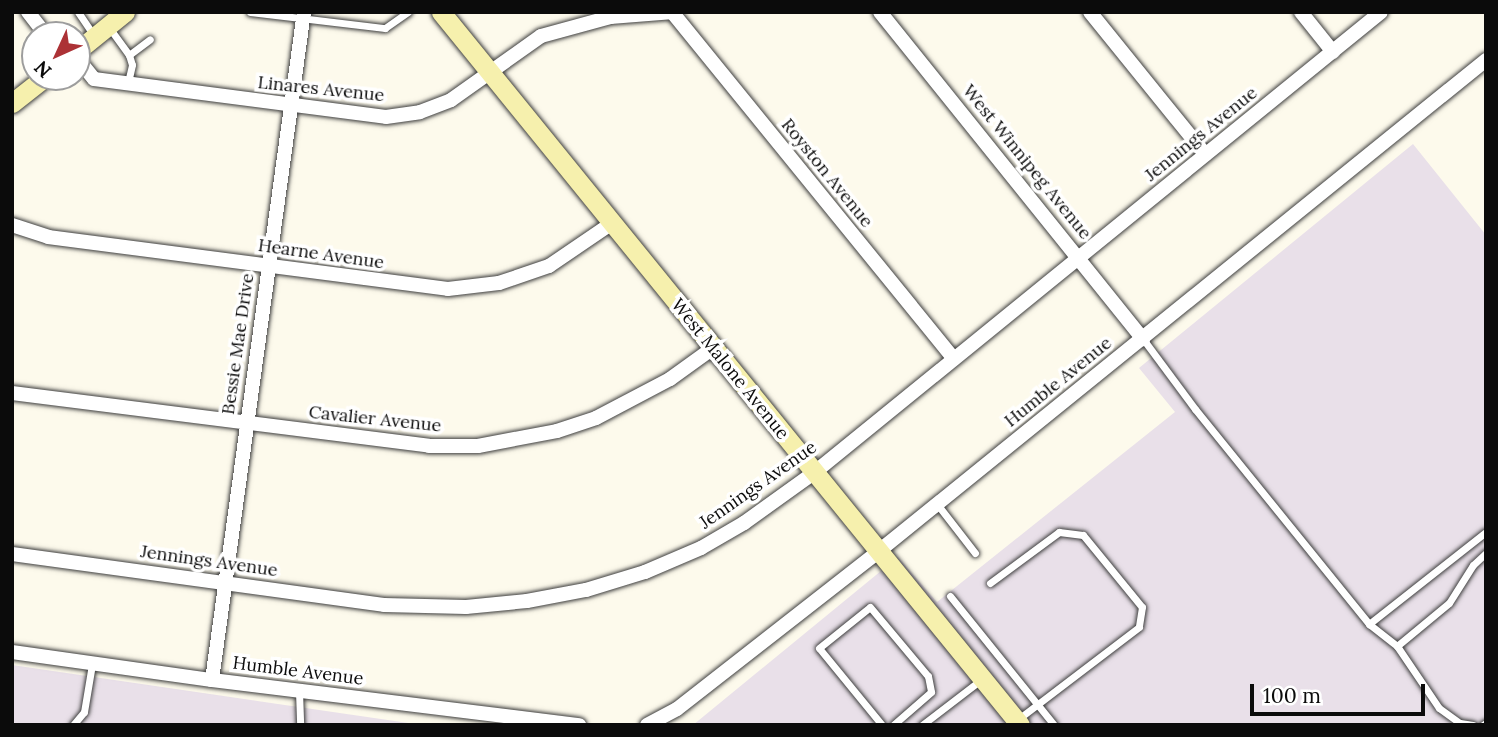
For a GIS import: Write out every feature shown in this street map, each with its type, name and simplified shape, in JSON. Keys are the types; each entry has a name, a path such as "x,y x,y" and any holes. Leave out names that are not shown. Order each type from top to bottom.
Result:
{"street":[{"path":"91,40 125,12"},
{"name":"West Malone Avenue","path":"441,12 1018,723"},
{"name":"Linares Avenue","path":"91,75 94,79 289,107 369,116 403,115 452,100 491,74 527,43 541,36 611,17 672,12"},
{"name":"Royston Avenue","path":"672,12 953,358"},
{"name":"West Winnipeg Avenue","path":"880,12 1143,339"},
{"path":"1090,12 1205,154"},
{"path":"1301,12 1333,52"},
{"name":"Jennings Avenue","path":"12,554 384,605 466,607 527,601 620,579 701,548 744,523 815,472 1381,12"},
{"name":"Bessie Mae Drive","path":"212,680 303,15"},
{"name":"Humble Avenue","path":"653,724 677,709 878,551 1486,60"},
{"path":"12,103 27,91"},
{"name":"Hearne Avenue","path":"12,225 48,237 429,288 479,287 549,266 612,223"},
{"name":"Cavalier Avenue","path":"12,393 429,446 478,446 512,442 596,418 634,401 713,348"},
{"name":"Humble Avenue","path":"12,652 513,720 579,725"}],"lane":[{"path":"250,12 303,15 385,28 408,12"},
{"path":"76,13 129,55 132,65 128,84"},
{"path":"129,55 150,39"},
{"path":"1143,339 1195,409 1369,624 1397,646 1439,708 1460,723 1474,725"},
{"path":"936,504 975,552"},
{"path":"990,583 1059,532 1083,535 1142,607 1139,627 1018,723"},
{"path":"1369,624 1486,532"},
{"path":"1397,646 1449,603 1474,565 1486,553"},
{"path":"950,596 1054,725"},
{"path":"881,725 819,648 870,607 928,676 931,692 893,725"},
{"path":"73,725 84,712 92,663"},
{"path":"922,725 982,678"},
{"path":"299,691 300,725"}],"shaded area":[{"path":"1413,144 1486,235 1486,725 693,725 898,557 937,602 1175,412 1139,368"},
{"path":"12,665 422,725 12,725"}]}
